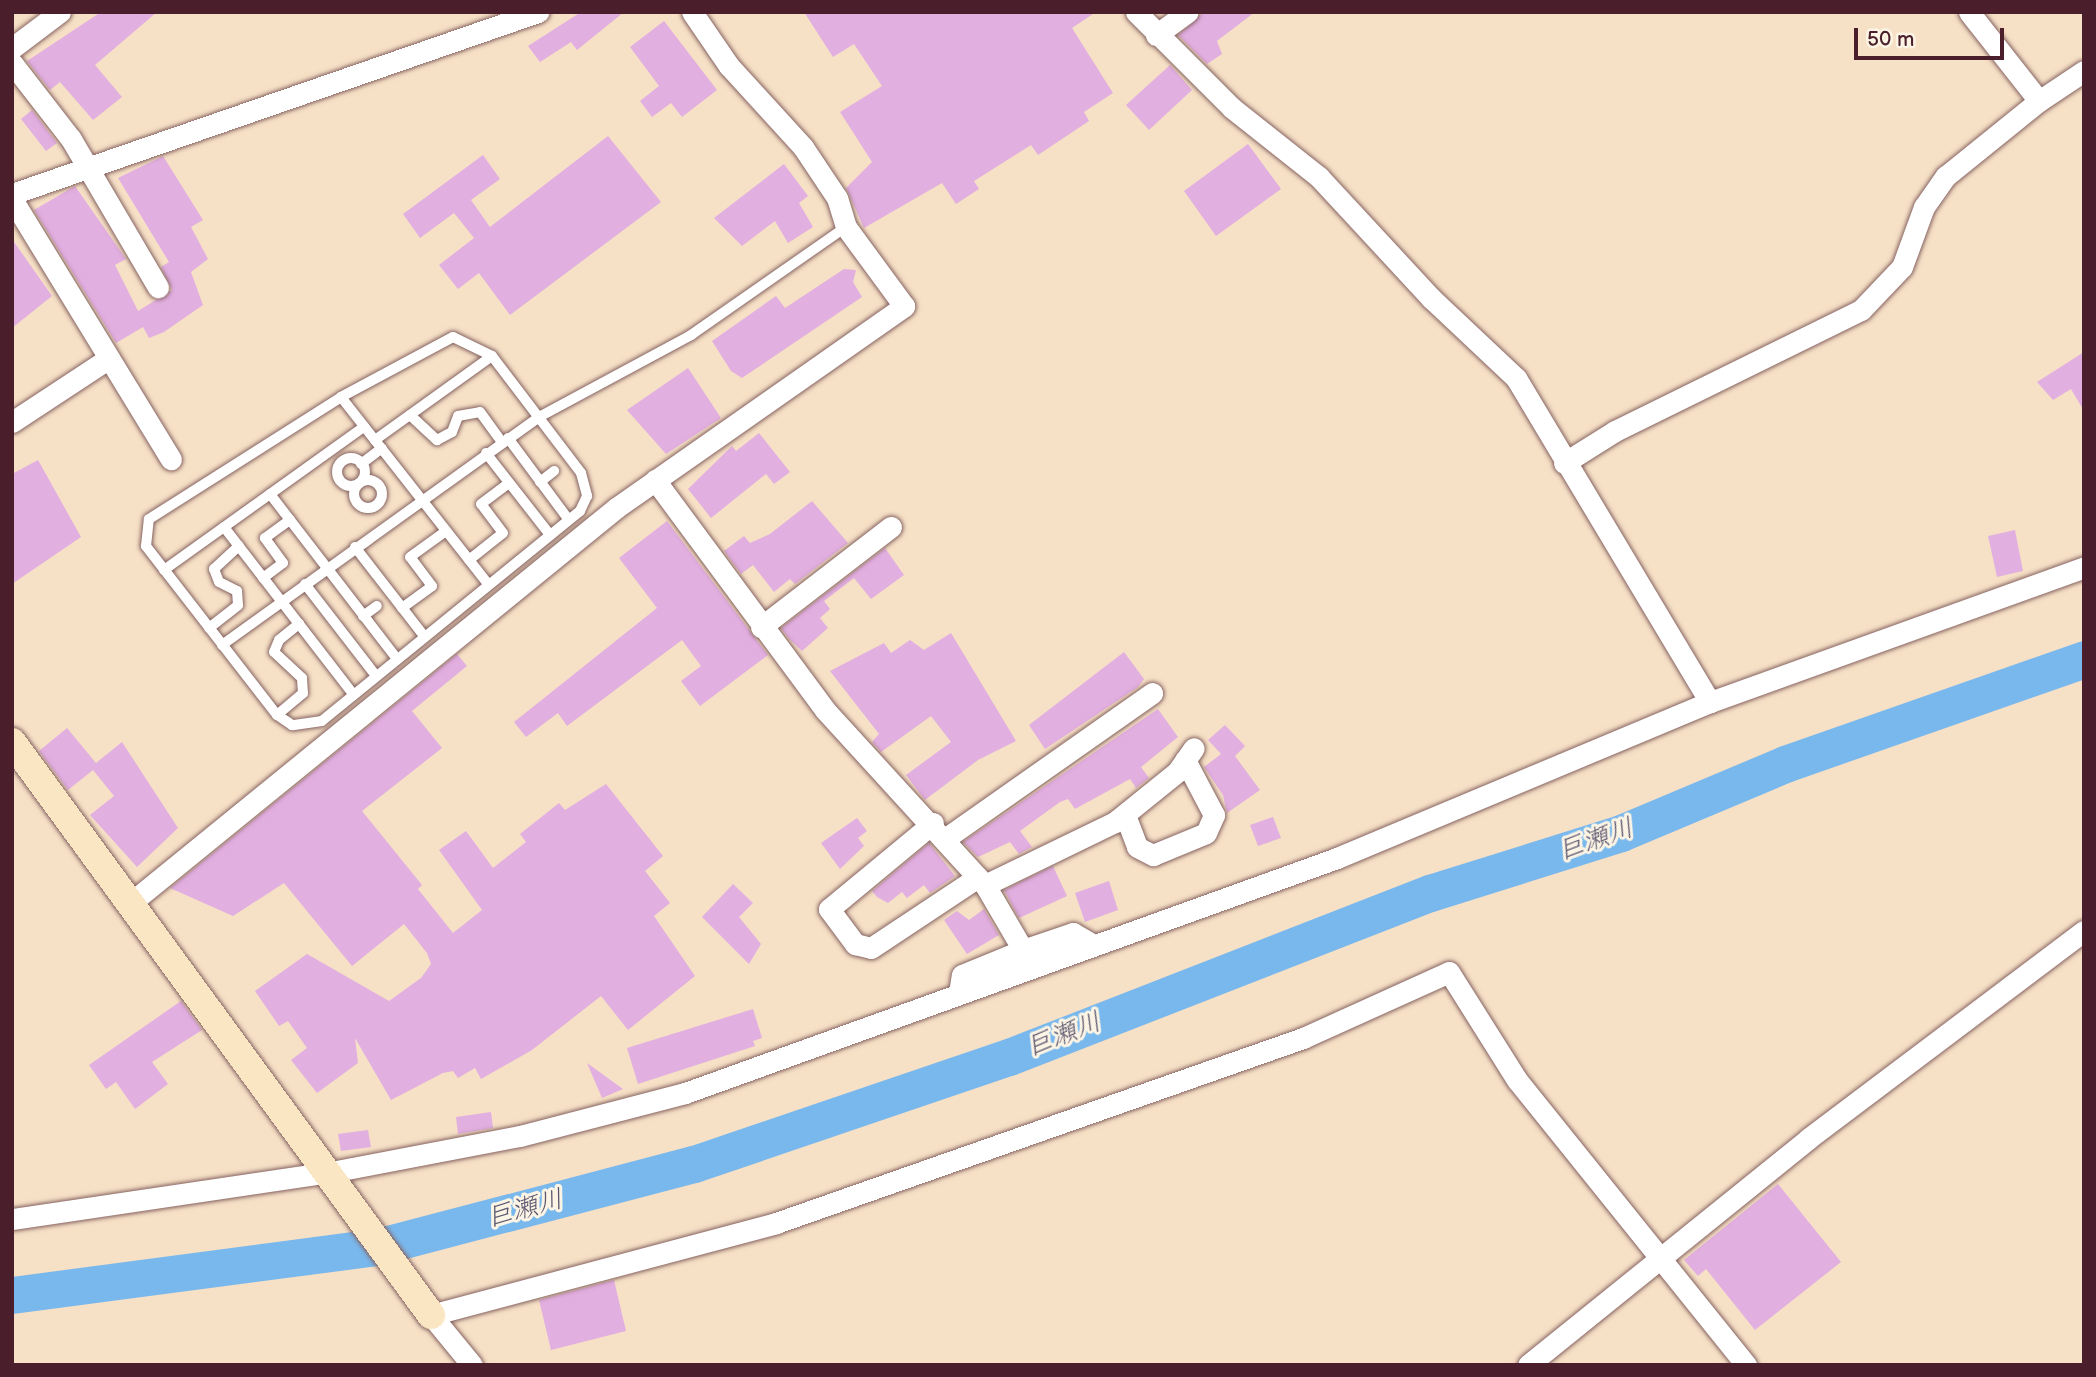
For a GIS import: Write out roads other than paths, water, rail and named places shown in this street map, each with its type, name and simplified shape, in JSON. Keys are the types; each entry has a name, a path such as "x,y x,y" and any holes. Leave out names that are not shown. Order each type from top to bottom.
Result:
{"street":[{"path":"12,48 60,12"},
{"path":"171,459 12,197 538,12"},
{"path":"133,901 655,480 904,306 846,227 837,198 803,147 729,66 692,12"},
{"path":"1136,12 1156,35 1232,108 1319,177 1431,298 1516,378 1564,463 1710,702"},
{"path":"1156,35 1188,12"},
{"path":"1969,12 2039,101"},
{"path":"12,63 89,168 159,287"},
{"path":"1564,463 1615,431 1861,310 1902,267 1924,207 1946,176 2039,101 2084,71"},
{"path":"12,422 109,358"},
{"path":"655,480 761,627 825,710 940,831 981,881 1023,950"},
{"path":"761,627 891,527"},
{"path":"12,1219 331,1172 520,1136 685,1093 1337,858 1710,702 2084,567"},
{"path":"1125,815 1137,847 1153,855 1206,833 1214,815 1190,754 1125,815 981,881 871,948 855,944 830,909 940,831 1152,693"},
{"path":"12,742 133,901 331,1172 431,1315 472,1365"},
{"path":"1528,1365 1664,1259 1819,1130 2084,931"},
{"path":"959,993 962,975 1023,950 1073,933 1094,945"},
{"path":"431,1315 776,1223 1303,1038 1449,972 1517,1080 1664,1259 1746,1365"}],"lane":[{"path":"222,645 538,416 691,335 846,227"},
{"path":"453,337 492,356 587,487 580,511 354,695 313,725 292,725 277,715 146,547 145,529 158,510 341,397 453,337"},
{"path":"376,505 357,503 361,464 378,444 410,415 492,356"},
{"path":"341,397 488,584"},
{"path":"410,415 437,440 452,432 458,416 480,412 569,520"},
{"path":"164,570 364,427"},
{"path":"333,449 342,461 340,481 380,486 376,505 389,523"},
{"path":"486,453 550,535"},
{"path":"342,461 361,464"},
{"path":"540,482 554,471"},
{"path":"469,560 503,533 481,504 509,482"},
{"path":"270,494 397,659"},
{"path":"263,578 284,563 265,538 290,520"},
{"path":"224,527 354,695"},
{"path":"402,608 432,586 410,557 446,531"},
{"path":"209,628 238,606 237,591 219,582 214,569 239,546"},
{"path":"355,547 424,636"},
{"path":"305,584 376,676"},
{"path":"363,616 377,606"},
{"path":"277,715 303,694 302,678 274,652 299,624"}],"waterway":[{"name":"巨瀬川","path":"12,1295 377,1247 694,1164 1009,1057 1430,893 1621,833 1785,764 2084,659"}]}
